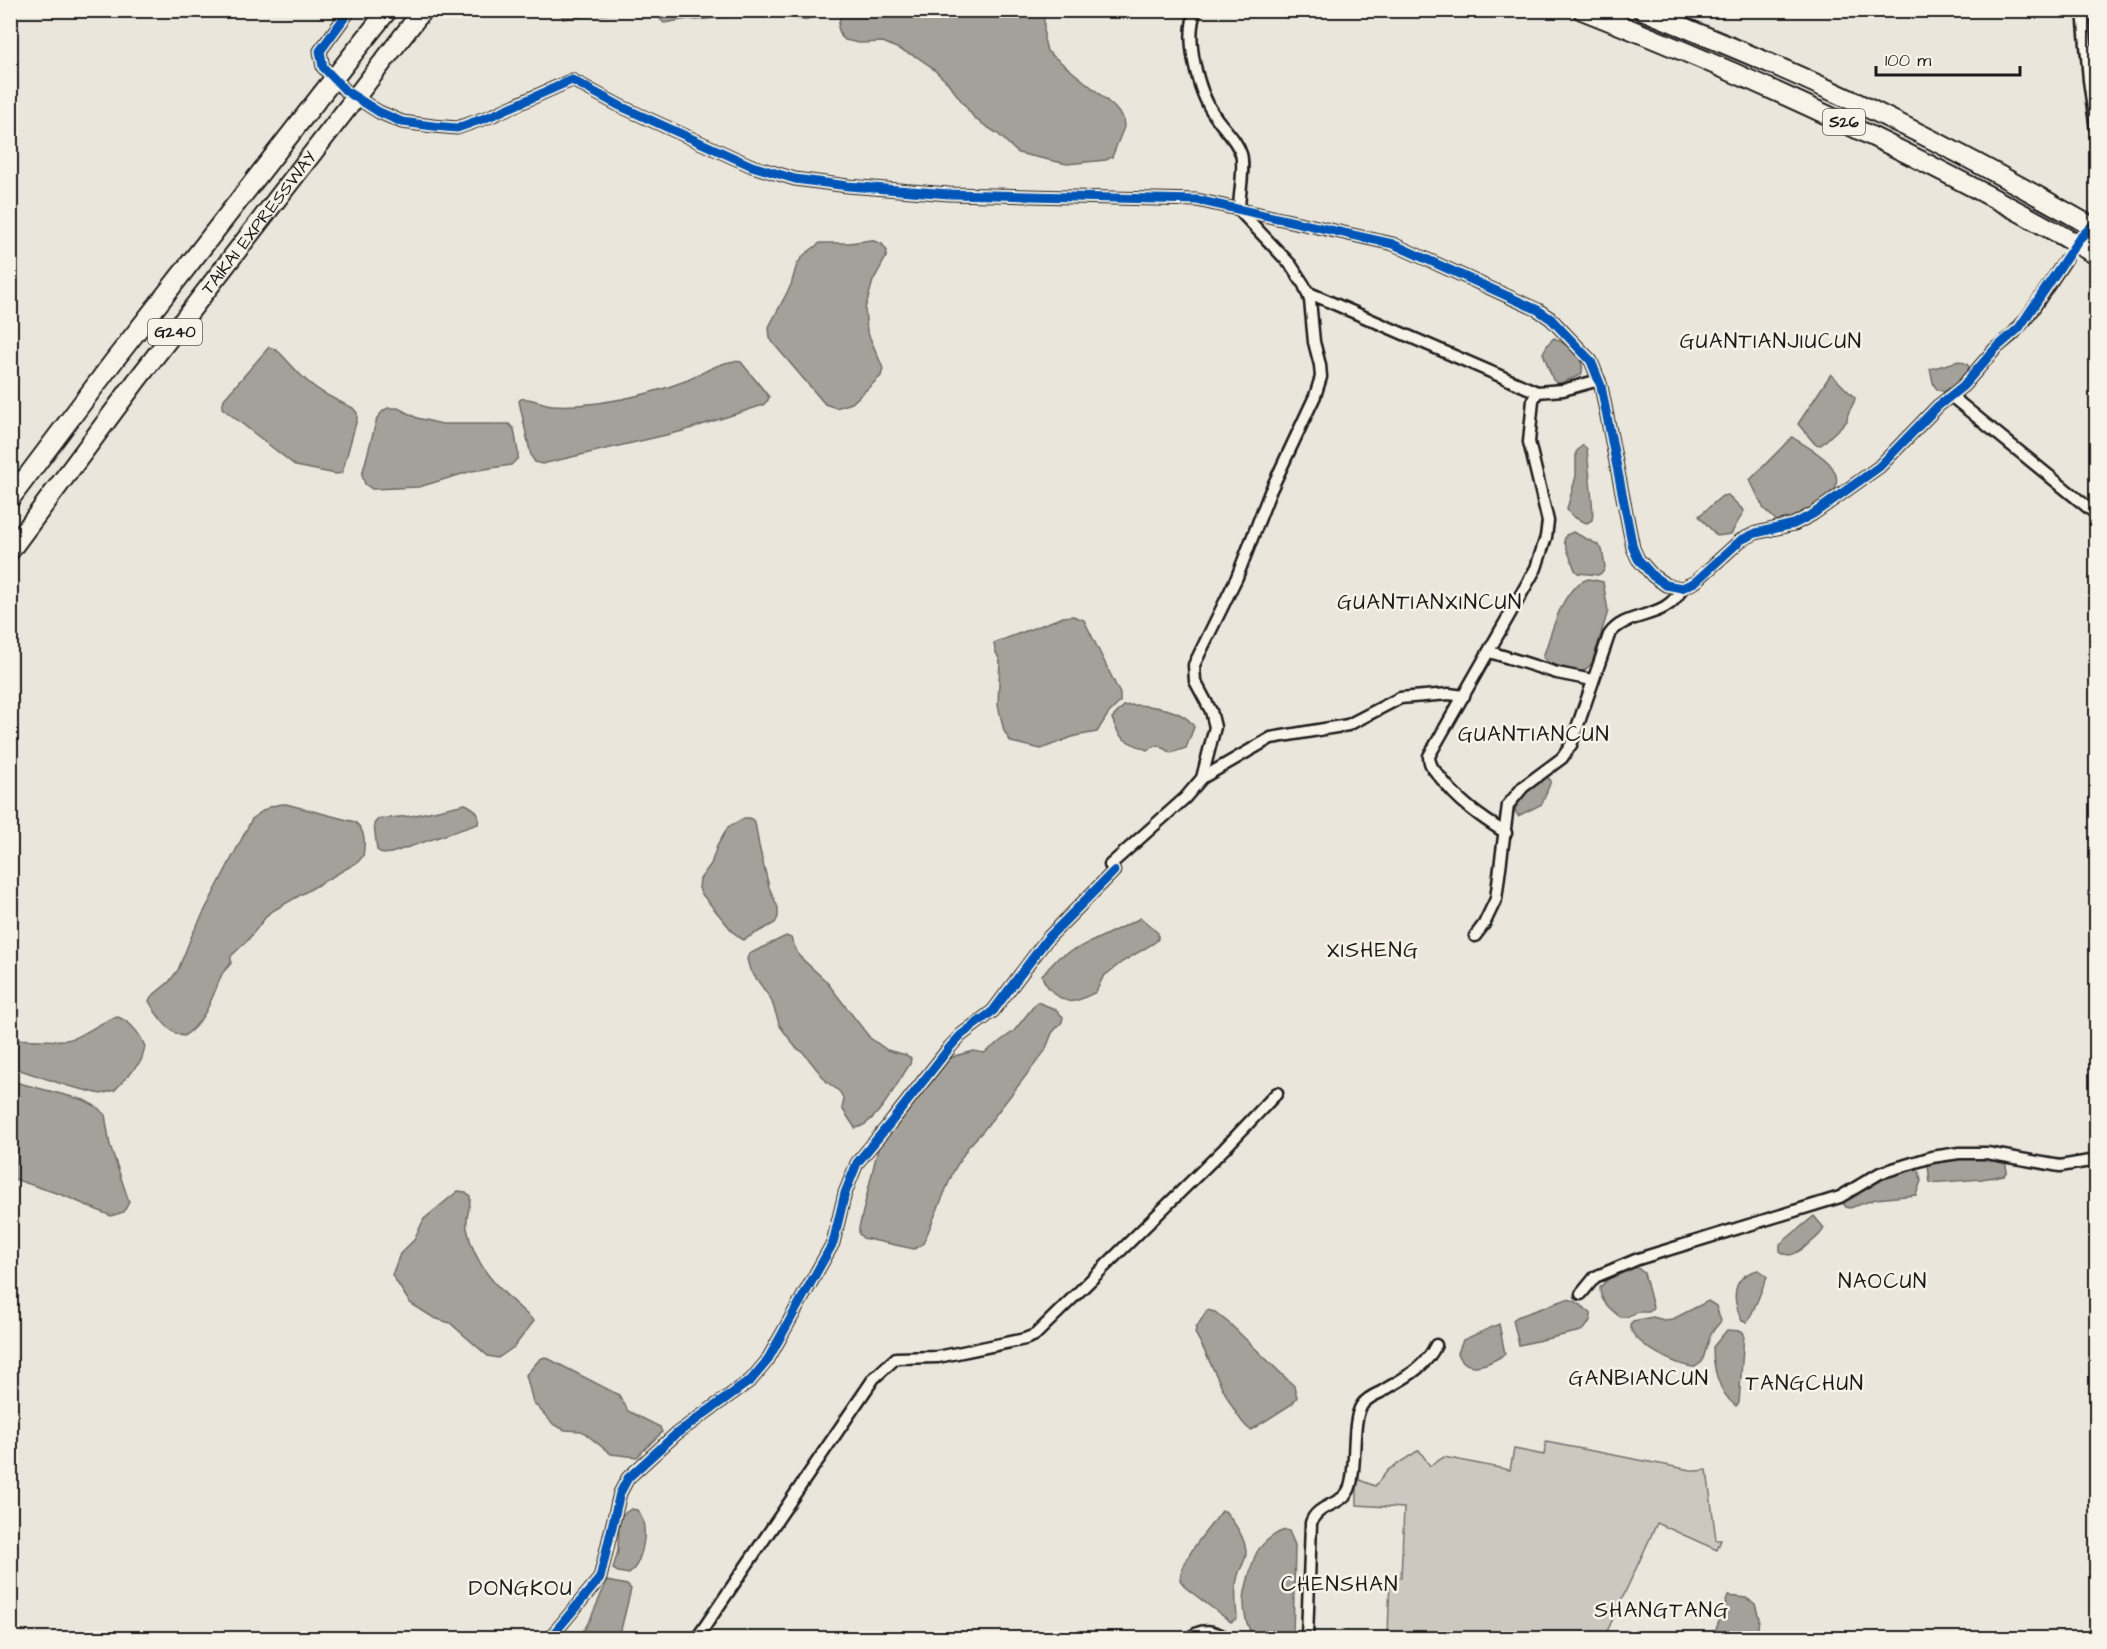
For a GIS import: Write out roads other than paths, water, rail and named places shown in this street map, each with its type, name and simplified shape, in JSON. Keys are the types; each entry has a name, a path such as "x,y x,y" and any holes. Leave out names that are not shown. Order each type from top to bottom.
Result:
{"highway":[{"name":"TAIKAI EXPRESSWAY","path":"10,499 113,362 388,10"},
{"name":"TAIKAI EXPRESSWAY","path":"10,551 111,414 423,10"},
{"name":"S26","path":"1582,10 1732,72 1877,137 1988,194 2097,255"},
{"name":"S26","path":"1642,10 1887,117 1998,174 2097,229"}],"street":[{"path":"351,10 320,51 323,67 346,91 379,112 402,122 458,128 572,80 620,106 742,161 795,179 848,186 950,194 1197,200 1393,244 1538,310 1559,326 1584,353 1599,380 1633,548 1638,560 1653,576 1666,585 1682,588 1695,582 1741,540 1756,533 1804,520 1879,467 1963,386 1995,349 2019,328 2066,259"},
{"path":"1196,10 1190,32 1195,64 1206,100 1216,118 1237,145 1242,160 1239,210 1291,265 1307,292 1321,377 1270,492 1237,577 1194,665 1195,681 1211,711 1215,727 1202,778"},
{"path":"2083,10 2089,80 2097,130"},
{"path":"1307,292 1537,392 1563,390 1599,380"},
{"path":"1506,833 1479,817 1453,795 1428,760 1536,568 1548,529 1529,441 1533,400 1537,392"},
{"path":"1951,396 2097,514"},
{"path":"1475,936 1494,906 1506,833 1508,805 1523,787 1562,758 1571,745 1609,635 1617,626 1667,607 1674,602 1682,588"},
{"path":"1490,652 1557,674 1592,680"},
{"path":"550,1638 600,1578 620,1493 628,1478 676,1434 751,1380 780,1341 834,1243 845,1192 857,1162 950,1047 961,1035 993,1011 1047,939 1112,868 1185,798 1202,778 1271,738 1348,725 1400,698 1449,694 1464,696"},
{"path":"697,1638 874,1378 885,1366 893,1359 900,1357 938,1357 1025,1339 1038,1333 1224,1149 1277,1093"},
{"path":"1581,1294 1595,1277 1638,1259 1840,1197 1880,1173 1932,1157 1959,1153 1988,1153 2060,1166 2097,1160"},
{"path":"1307,1638 1312,1519 1320,1510 1344,1496 1351,1486 1361,1406 1371,1397 1421,1366 1430,1358 1436,1345"},
{"path":"1190,1638 1201,1631 1209,1631 1227,1638"}],"tunnel":[{"path":"2066,259 2079,239 2093,224"}],"district":[{"name":"GUANTIANJIUCUN","path":"1771,341"},
{"name":"GUANTIANXINCUN","path":"1430,602"},
{"name":"GUANTIANCUN","path":"1534,734"},
{"name":"XISHENG","path":"1373,950"},
{"name":"NAOCUN","path":"1883,1281"},
{"name":"GANBIANCUN","path":"1639,1378"},
{"name":"TANGCHUN","path":"1805,1383"},
{"name":"CHENSHAN","path":"1340,1584"},
{"name":"DONGKOU","path":"521,1588"},
{"name":"SHANGTANG","path":"1662,1610"}]}
